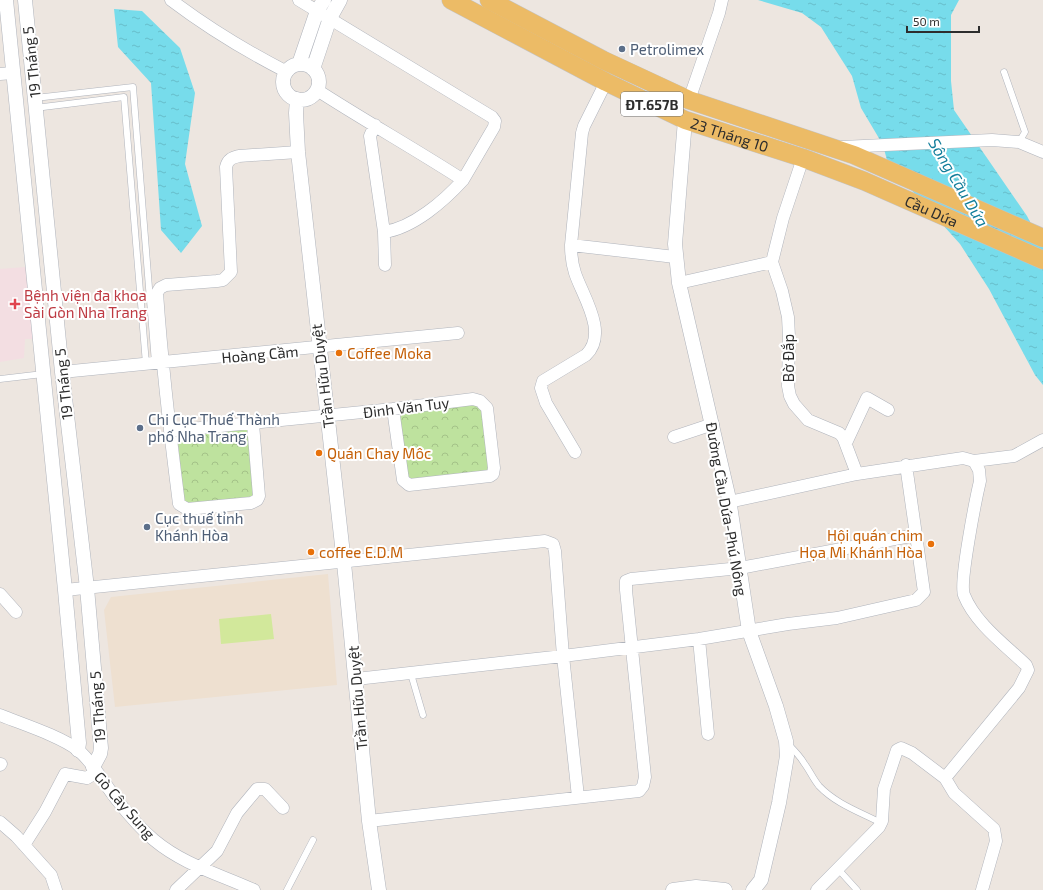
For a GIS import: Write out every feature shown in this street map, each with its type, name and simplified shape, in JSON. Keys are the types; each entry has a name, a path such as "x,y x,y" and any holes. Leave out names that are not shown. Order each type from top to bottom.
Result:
{"main road":[{"name":"23 Tháng 10","path":"451,0 606,82 685,120 803,158 864,181"},
{"name":"23 Tháng 10","path":"489,0 603,60 689,100 833,148 870,154"},
{"path":"685,120 689,100"},
{"name":"Cầu Dứa","path":"870,154 1043,238"},
{"name":"Cầu Dứa","path":"864,181 1043,260"}],"street":[{"name":"19 Tháng 5","path":"6,0 7,73 43,374 66,590 75,692 78,750"},
{"name":"19 Tháng 5","path":"25,0 62,372 88,588 101,748 95,769"},
{"path":"171,0 214,31 244,50 287,72"},
{"path":"299,0 320,5 330,18 492,117 495,121 494,127 463,180 447,197 400,228 384,232"},
{"path":"313,69 330,18 340,0"},
{"path":"689,100 719,13 722,0"},
{"path":"299,64 320,5"},
{"path":"299,64 309,66 313,69 319,79 317,90 309,98 297,100 284,88 283,83 290,68 299,64"},
{"path":"7,73 32,71"},
{"path":"575,452 546,403 540,388 543,381 586,355 591,349 594,339 592,315 587,299 575,273 571,245 582,133 606,82"},
{"path":"317,90 463,180"},
{"name":"Trần Hữu Duyệt","path":"297,100 296,113 298,152 344,562 369,821 379,890"},
{"name":"Đường Cầu Dứa-Phú Nông","path":"685,120 679,182 675,257 679,283 729,502 749,632 776,706 786,741 787,756 779,803 761,880 752,890"},
{"path":"375,125 370,136 384,232 385,265"},
{"path":"870,154 980,141 1019,142 1043,152"},
{"path":"253,424 259,496 256,502 187,509 183,507 180,504 170,431 154,363 157,293 160,288 166,285 223,280 231,272 227,162 231,158 239,156 298,152"},
{"path":"679,283 772,262 783,218 803,158"},
{"path":"571,245 675,257"},
{"name":"Bờ Đắp","path":"772,262 782,291 788,317 788,386 790,396 808,420 839,433 846,443 857,474"},
{"name":"Hoàng Cầm","path":"62,372 458,334"},
{"path":"43,374 62,372"},
{"path":"846,443 867,398 888,410"},
{"name":"Đinh Văn Tuy","path":"170,431 253,424 474,399 485,404 488,408 494,468 493,474 490,476 409,485 403,480 393,409"},
{"path":"674,437 712,424"},
{"path":"729,502 857,474 906,465 964,458 974,461 1014,456 1043,440"},
{"path":"946,778 1019,688 1028,670 1026,666 980,620 963,592 964,572 980,481 979,470 974,461"},
{"path":"356,680 632,649 749,632 788,624 837,618 916,600 924,592 906,465"},
{"path":"369,821 639,791 643,786 645,777 626,581 631,579 740,568 916,535"},
{"path":"66,590 549,542 553,544 555,551 562,656 578,797"},
{"path":"0,594 16,612"},
{"path":"699,639 708,734"},
{"path":"75,692 96,691"},
{"name":"Gò Cây Sung","path":"0,716 45,734 78,750 95,769 118,801 153,839 198,868 226,877 254,890"},
{"path":"817,890 865,842 881,823 884,790 897,750 901,748 912,753 946,778 954,794 994,829 996,841 982,890"},
{"path":"24,844 45,812 65,774 87,778 95,769"},
{"path":"178,890 198,868 217,851 237,813 257,789 266,789 283,808"},
{"path":"0,822 24,844 51,875 56,890"},
{"path":"673,890 696,887 725,890"}],"lane":[{"path":"1004,72 1025,132 1019,142"},
{"path":"35,103 133,87 154,363"},
{"path":"35,103 124,97 154,363"},
{"path":"0,379 43,374"},
{"path":"411,674 423,715"},
{"path":"786,741 802,760 811,776 820,787 832,797 881,823"},
{"path":"286,890 313,840"},
{"path":"838,869 857,890"}],"shaded area":[{"name":"Bệnh viện đa khoa Sài Gòn Nha Trang","path":"26,267 33,339 25,339 24,358 0,362 0,269"},
{"path":"328,574 337,685 115,707 104,610 111,597"}],"green space":[{"path":"474,404 483,409 490,470 410,482 406,478 400,417 406,411"},
{"path":"249,428 255,496 187,505 184,502 177,434"},
{"path":"271,614 274,639 221,644 219,619"}],"water":[{"name":"Sông Cầu Dứa","path":"758,0 959,0 951,15 951,81 954,110 1027,216 1043,247 1043,385 1035,375 989,289 960,244 888,164 883,145 861,108 852,76 821,27 802,13"},
{"path":"114,9 142,11 180,48 195,93 185,164 202,226 181,253 161,230 151,83 118,47"}],"place":[{"name":"Petrolimex","path":"622,49"},
{"name":"Bệnh viện đa khoa Sài Gòn Nha Trang","path":"15,304"},
{"name":"Coffee Moka","path":"339,353"},
{"name":"Chi Cục Thuế Thành phố Nha Trang","path":"140,428"},
{"name":"Quán Chay Môc","path":"319,453"},
{"name":"Cục thuế tỉnh Khánh Hòa","path":"147,527"},
{"name":"Hội quán chim Họa Mi Khánh Hòa","path":"931,544"},
{"name":"coffee E.D.M","path":"311,552"}]}
